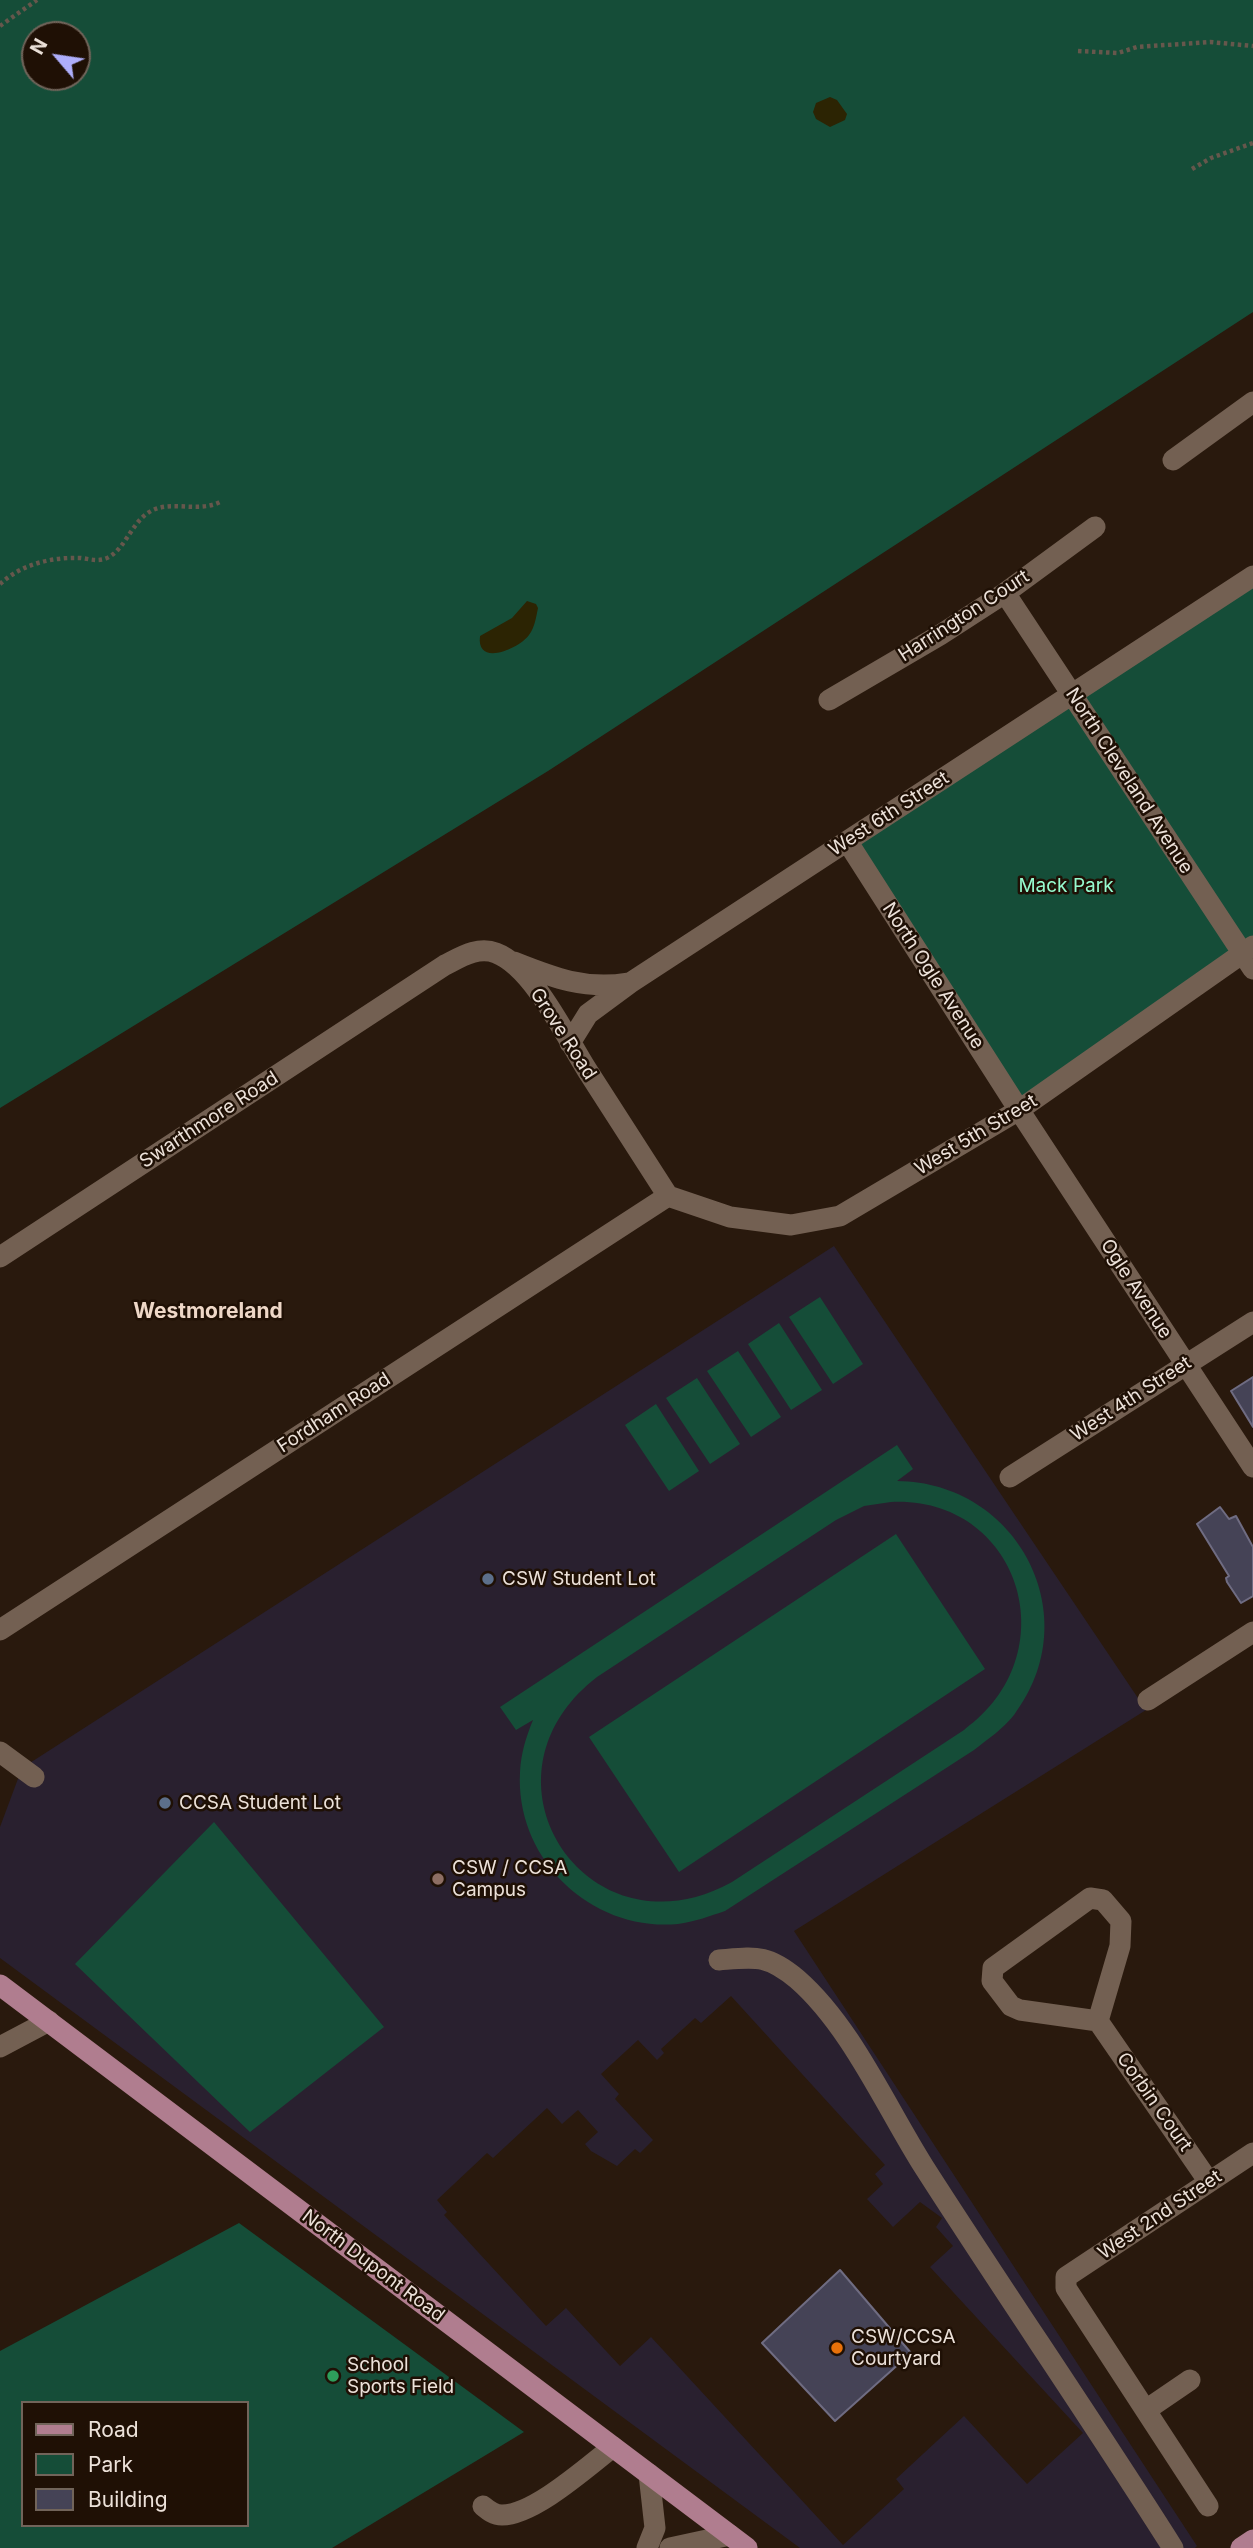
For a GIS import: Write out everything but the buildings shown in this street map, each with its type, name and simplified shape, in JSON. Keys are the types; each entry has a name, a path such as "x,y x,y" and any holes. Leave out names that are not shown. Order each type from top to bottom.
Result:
{"main road":[{"name":"North Dupont Road","path":"0,1985 738,2542"},
{"path":"1241,2548 1253,2540"}],"street":[{"path":"1173,460 1253,402"},
{"name":"Harrington Court","path":"829,699 940,635 1005,593 1095,527"},
{"name":"West 6th Street","path":"509,960 575,984 605,987 630,983 1253,576"},
{"name":"North Cleveland Avenue","path":"1005,593 1250,956"},
{"name":"North Ogle Avenue","path":"847,841 1019,1110"},
{"name":"Swarthmore Road","path":"0,1257 445,965 474,951 496,953 509,960"},
{"name":"West 5th Street","path":"668,1196 730,1217 791,1226 840,1216 1019,1110 1250,956"},
{"name":"Grove Road","path":"509,960 545,1000 668,1196"},
{"path":"570,1043 588,1014 630,983"},
{"name":"Ogle Avenue","path":"1019,1110 1253,1467"},
{"name":"Fordham Road","path":"0,1630 668,1196"},
{"name":"West 4th Street","path":"1010,1477 1253,1322"},
{"path":"1149,1700 1253,1632"},
{"path":"0,1752 34,1777"},
{"path":"1090,1898 1103,1900 1121,1921 1120,1946 1098,2021 1020,2010 1011,2006 992,1981 993,1968 1090,1898"},
{"path":"719,1960 771,1960 798,1980 825,2010 854,2049 909,2144 1173,2548"},
{"path":"0,2047 49,2021"},
{"name":"Corbin Court","path":"1098,2021 1209,2182"},
{"name":"West 2nd Street","path":"1146,2410 1066,2288 1066,2277 1253,2153"},
{"path":"1190,2380 1146,2410 1208,2506"},
{"path":"483,2506 502,2516 537,2505 613,2447"},
{"path":"647,2548 655,2528 649,2474"},
{"path":"670,2548 673,2545 738,2542"}],"path":[{"path":"0,26 37,0"},
{"path":"1078,51 1118,53 1137,47 1210,42 1253,46"},
{"path":"1192,169 1233,149 1253,143"},
{"path":"0,584 33,563 54,559 82,558 94,561 108,558 139,519 154,509 164,506 211,507 220,502"}],"shaded area":[{"name":"CSW / CCSA Campus","path":"834,1246 1146,1710 794,1931 1197,2546 800,2548 0,1958 0,1827 22,1768","holes":["731,1996 885,2165 875,2174 883,2184 867,2199 893,2227 920,2202 942,2218 936,2227 953,2246 930,2267 1083,2433 1027,2484 964,2416 896,2479 904,2489 843,2545 651,2337 620,2366 566,2308 546,2326 444,2215 447,2212 437,2200 487,2153 493,2158 547,2108 562,2124 578,2110 598,2132 585,2144 591,2151 617,2166 635,2149 640,2153 653,2140 615,2099 619,2094 601,2074 638,2040 657,2060 664,2053 661,2049 695,2018 701,2023"]}],"green space":[{"path":"0,0 1253,0 1253,312 548,771 0,1108"},
{"name":"Mack Park","path":"1253,576 1253,946 1019,1110 847,841"},
{"path":"820,1297 863,1364 833,1384 789,1317"},
{"path":"779,1323 822,1390 791,1410 748,1344"},
{"path":"738,1351 781,1417 751,1437 707,1371"},
{"path":"697,1378 740,1444 710,1464 666,1398"},
{"path":"656,1404 699,1471 669,1491 625,1425"},
{"path":"897,1445 913,1469 897,1481 940,1487 977,1504 1007,1530 1029,1562 1042,1598 1044,1637 1035,1677 1014,1715 1000,1729 974,1750 725,1911 684,1923 646,1923 616,1916 588,1902 565,1884 545,1860 530,1834 522,1804 520,1772 524,1745 533,1720 516,1730 500,1707","holes":["891,1502 936,1507 972,1524 999,1551 1016,1585 1021,1623 1015,1661 997,1698 964,1730 732,1882 679,1900 632,1898 591,1879 561,1847 544,1807 543,1763 559,1718 597,1677 836,1520 864,1506"]},
{"path":"896,1534 985,1669 679,1872 589,1737"},
{"path":"214,1822 384,2027 250,2132 75,1964"},
{"name":"School Sports Field","path":"239,2223 524,2432 332,2548 0,2548 0,2351"}],"sand":[{"path":"830,97 837,100 847,114 845,120 830,127 816,119 813,112 816,103"},
{"path":"527,601 536,604 538,608 529,635 517,645 500,652 485,651 481,646 480,636 512,618"}],"place":[{"name":"CSW Student Lot","path":"488,1579"},
{"name":"CCSA Student Lot","path":"165,1803"},
{"name":"CSW / CCSA Campus","path":"438,1879"},
{"name":"CSW/CCSA Courtyard","path":"837,2348"},
{"name":"School Sports Field","path":"333,2376"}],"district":[{"name":"Westmoreland","path":"208,1312"}]}
